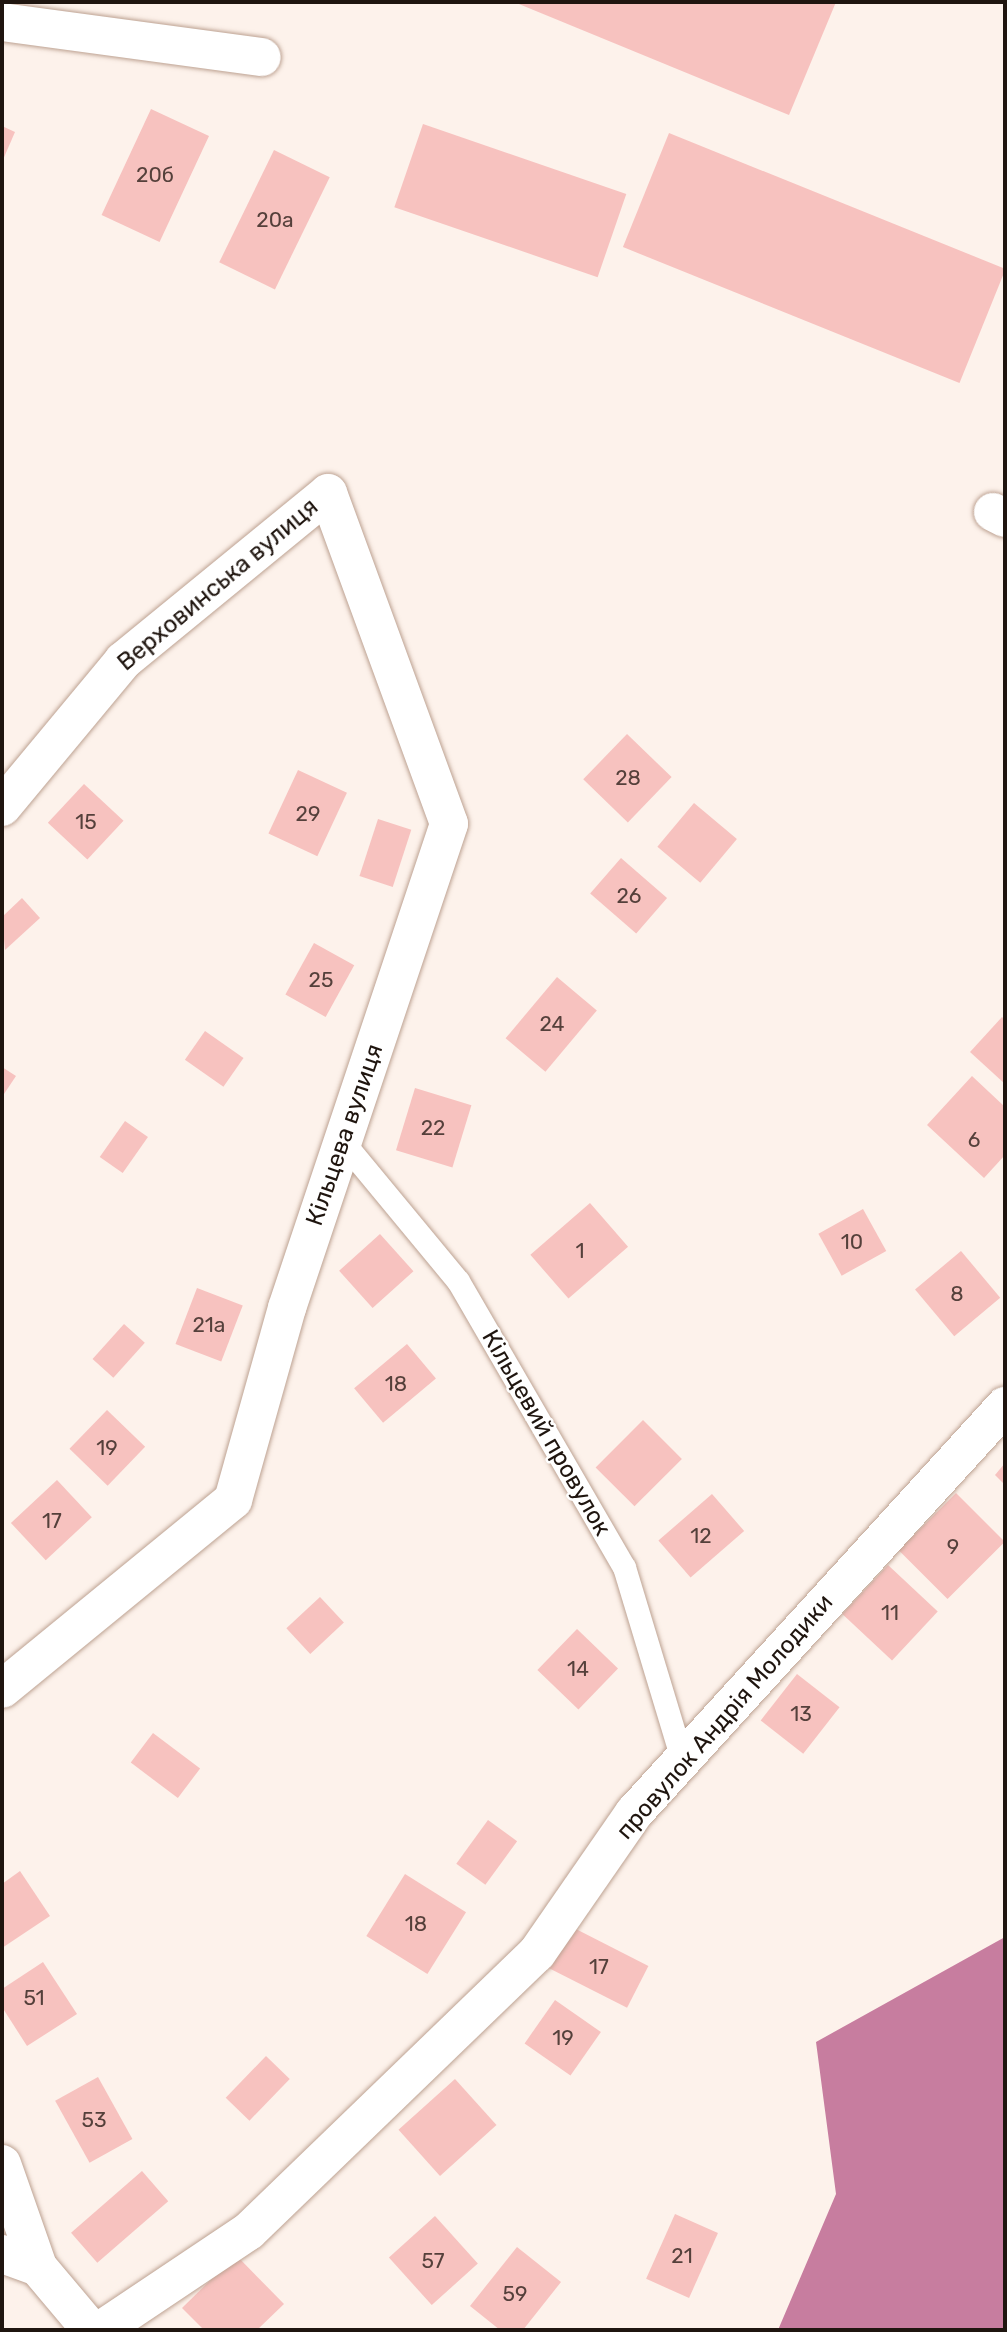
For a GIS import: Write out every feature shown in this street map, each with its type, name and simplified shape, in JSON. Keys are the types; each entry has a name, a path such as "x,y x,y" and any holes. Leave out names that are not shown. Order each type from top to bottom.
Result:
{"street":[{"path":"2,22 262,57"},
{"name":"Верховинська вулиця","path":"2,807 123,661 328,493"},
{"name":"Кільцева вулиця","path":"2,1689 233,1500 343,1142 449,824 328,493"},
{"name":"провулок Андрія Молодики","path":"101,2330 249,2231 537,1953 634,1813 1005,1406"},
{"path":"2,2164 37,2267 92,2330"},
{"path":"2,2254 37,2267"}],"lane":[{"name":"Кільцевий провулок","path":"343,1142 458,1281 624,1567 682,1759"}],"shaded area":[{"path":"1005,1937 1005,2330 778,2330 836,2194 816,2042"}],"building":[{"path":"514,2 836,2 789,115"},
{"path":"151,109 209,136 160,242 102,215"},
{"path":"423,124 626,194 598,277 394,207"},
{"path":"2,126 15,132 2,162"},
{"path":"669,133 1005,269 959,383 623,247"},
{"path":"274,150 330,177 275,290 219,262"},
{"path":"627,734 672,777 628,822 583,779"},
{"path":"298,770 347,793 317,856 268,833"},
{"path":"84,784 123,821 87,860 48,823"},
{"path":"694,803 737,839 700,883 657,847"},
{"path":"378,819 411,830 393,887 359,876"},
{"path":"621,858 667,898 636,933 590,893"},
{"path":"22,898 40,918 5,950 2,917"},
{"path":"314,943 354,965 326,1017 285,995"},
{"path":"557,977 597,1010 545,1072 506,1038"},
{"path":"1002,1017 1005,1020 1005,1084 970,1052"},
{"path":"205,1031 244,1058 223,1087 185,1060"},
{"path":"2,1067 16,1076 2,1097"},
{"path":"972,1076 1005,1107 1005,1155 984,1178 927,1125"},
{"path":"415,1088 471,1105 452,1167 396,1150"},
{"path":"125,1121 148,1137 123,1173 100,1157"},
{"path":"590,1203 628,1247 568,1299 530,1255"},
{"path":"863,1209 886,1251 842,1276 818,1234"},
{"path":"380,1234 413,1271 373,1308 339,1271"},
{"path":"961,1251 1000,1298 954,1336 915,1290"},
{"path":"197,1288 243,1306 221,1362 175,1344"},
{"path":"124,1324 145,1343 113,1378 93,1359"},
{"path":"407,1344 436,1378 383,1423 354,1388"},
{"path":"107,1410 145,1447 108,1486 69,1449"},
{"path":"643,1420 682,1459 635,1506 596,1467"},
{"path":"1005,1463 1005,1485 995,1475"},
{"path":"57,1480 92,1517 46,1560 11,1523"},
{"path":"956,1493 1005,1542 948,1599 899,1550"},
{"path":"712,1494 744,1531 691,1578 658,1541"},
{"path":"888,1565 938,1611 892,1660 842,1614"},
{"path":"320,1597 344,1623 310,1654 286,1628"},
{"path":"577,1629 618,1669 578,1710 537,1670"},
{"path":"797,1674 840,1707 803,1754 761,1720"},
{"path":"153,1733 200,1769 178,1798 131,1763"},
{"path":"488,1820 517,1841 485,1885 456,1864"},
{"path":"20,1871 50,1916 2,1948 2,1884"},
{"path":"405,1874 466,1912 427,1974 366,1936"},
{"path":"570,1926 648,1966 627,2008 549,1968"},
{"path":"43,1962 77,2014 27,2046 2,2007 2,1989"},
{"path":"555,2000 601,2032 570,2076 525,2043"},
{"path":"266,2056 290,2079 249,2121 226,2098"},
{"path":"98,2077 132,2139 90,2163 55,2101"},
{"path":"455,2079 496,2125 440,2176 399,2130"},
{"path":"142,2171 168,2201 97,2263 71,2233"},
{"path":"675,2214 718,2233 689,2298 646,2279"},
{"path":"435,2216 478,2264 432,2305 389,2257"},
{"path":"517,2247 561,2282 523,2330 500,2330 470,2306"},
{"path":"236,2255 284,2304 257,2330 204,2330 182,2308"}]}
